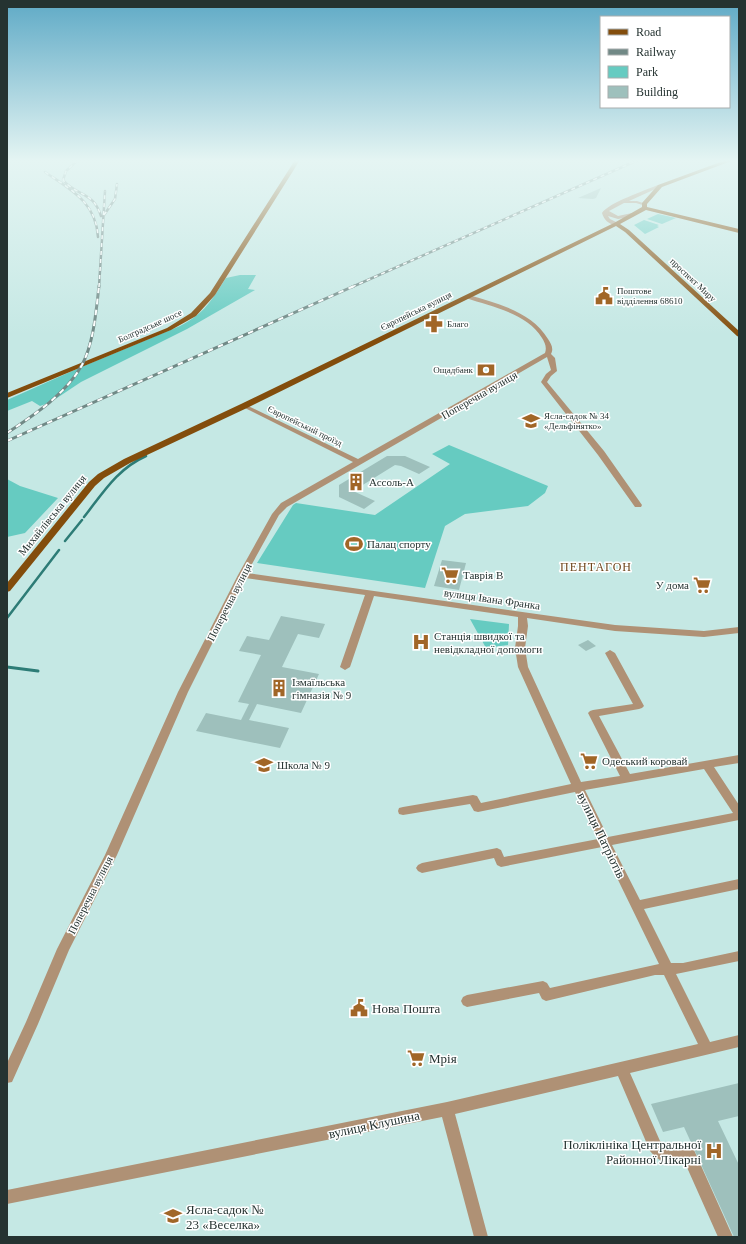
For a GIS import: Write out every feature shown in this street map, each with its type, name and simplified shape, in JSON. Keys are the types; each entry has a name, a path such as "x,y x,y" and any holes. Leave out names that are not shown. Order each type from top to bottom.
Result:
{"main road":[{"name":"Болградське шосе","path":"7,396 186,321 200,311 261,218"},
{"name":"Європейська вулиця","path":"101,476 127,461 244,406 627,218"},
{"path":"688,218 739,231"},
{"name":"проспект Миру","path":"616,224 627,231 739,335"},
{"name":"Михайлівська вулиця","path":"7,588 92,484 101,476"}],"street":[{"path":"607,218 610,222 616,224"},
{"path":"468,297 528,320 543,333 550,348 548,354 552,358 554,371 548,375 544,382 601,453 638,506"},
{"name":"Поперечна вулиця","path":"7,1077 32,1024 63,948 111,855 183,692 242,575 276,514 284,505 490,389 548,354"},
{"name":"Європейський проїзд","path":"244,406 358,462"},
{"name":"вулиця Івана Франка","path":"242,575 615,628 687,634 716,634 739,630"},
{"path":"345,667 370,594"},
{"name":"вулиця Патріотів","path":"522,615 523,626 520,648 523,667 578,787 606,841 706,1048"},
{"path":"610,653 639,706 593,713 627,778"},
{"path":"403,811 473,799 478,808 578,787 739,759"},
{"path":"422,868 497,853 501,862 739,815 707,765"},
{"path":"637,906 739,884"},
{"path":"467,1002 543,988 546,995 654,970 683,968 739,956"},
{"name":"вулиця Клушина","path":"7,1197 447,1109 739,1041"},
{"path":"621,1068 655,1146 662,1155 671,1159 689,1155 726,1237"},
{"path":"447,1109 482,1237"}],"green space":[{"path":"649,218 676,218 662,224 647,219"},
{"path":"644,220 659,225 657,226 659,227 645,234 634,225"},
{"path":"240,275 256,275 248,289 255,290 187,329 81,382 51,402 40,406 32,401 7,411 7,400 189,321 207,306 226,278"},
{"name":"Палац спорту","path":"449,445 548,486 545,493 528,506 465,514 445,526 425,588 257,563 293,505 296,503 375,515 450,464 432,454"},
{"path":"7,479 20,486 58,498 25,533 7,537"},
{"path":"470,619 509,624 508,645 486,648"}],"building":[{"name":"Ассоль-А","path":"387,456 405,456 430,467 419,474 395,465 353,491 375,501 364,509 339,497 339,485"},
{"name":"Таврія В","path":"442,560 466,563 459,590 434,586"},
{"name":"Ізмаїльська гімназія № 9","path":"281,616 325,624 319,638 298,634 282,667 319,674 301,713 257,704 249,720 289,728 280,748 196,731 206,713 241,720 249,704 238,702 261,655 239,651 247,636 269,640"},
{"path":"588,640 596,646 586,651 578,645"},
{"name":"Поліклініка Центральної Районної Лікарні","path":"739,1083 739,1116 718,1121 739,1165 739,1237 734,1237 684,1127 663,1132 651,1104"}],"waterway":[{"path":"84,517 111,482 136,461 146,456"},
{"path":"65,541 82,520"},
{"path":"7,618 59,550"},
{"path":"7,667 38,671"}],"railway":[{"path":"94,218 98,237"},
{"path":"99,287 103,218"},
{"path":"352,287 507,218"},
{"path":"7,433 58,395 75,376 82,365 92,336 99,286"},
{"path":"7,441 354,286"}],"place":[{"name":"Поштове відділення 68610","path":"604,296"},
{"name":"Благо","path":"434,324"},
{"name":"Ощадбанк","path":"486,370"},
{"name":"Ясла-садок № 34 «Дельфінятко»","path":"531,421"},
{"name":"Ассоль-А","path":"356,482"},
{"name":"Палац спорту","path":"354,544"},
{"name":"Таврія В","path":"450,575"},
{"name":"У дома","path":"702,585"},
{"name":"Станція швидкої та невідкладної допомоги","path":"421,642"},
{"name":"Ізмаїльська гімназія № 9","path":"279,688"},
{"name":"Одеський коровай","path":"589,761"},
{"name":"Школа № 9","path":"264,765"},
{"name":"Нова Пошта","path":"359,1008"},
{"name":"Мрія","path":"416,1058"},
{"name":"Поліклініка Центральної Районної Лікарні","path":"714,1151"},
{"name":"Ясла-садок № 23 «Веселка»","path":"173,1216"}],"district":[{"name":"ПЕНТАГОН","path":"596,567"}]}
